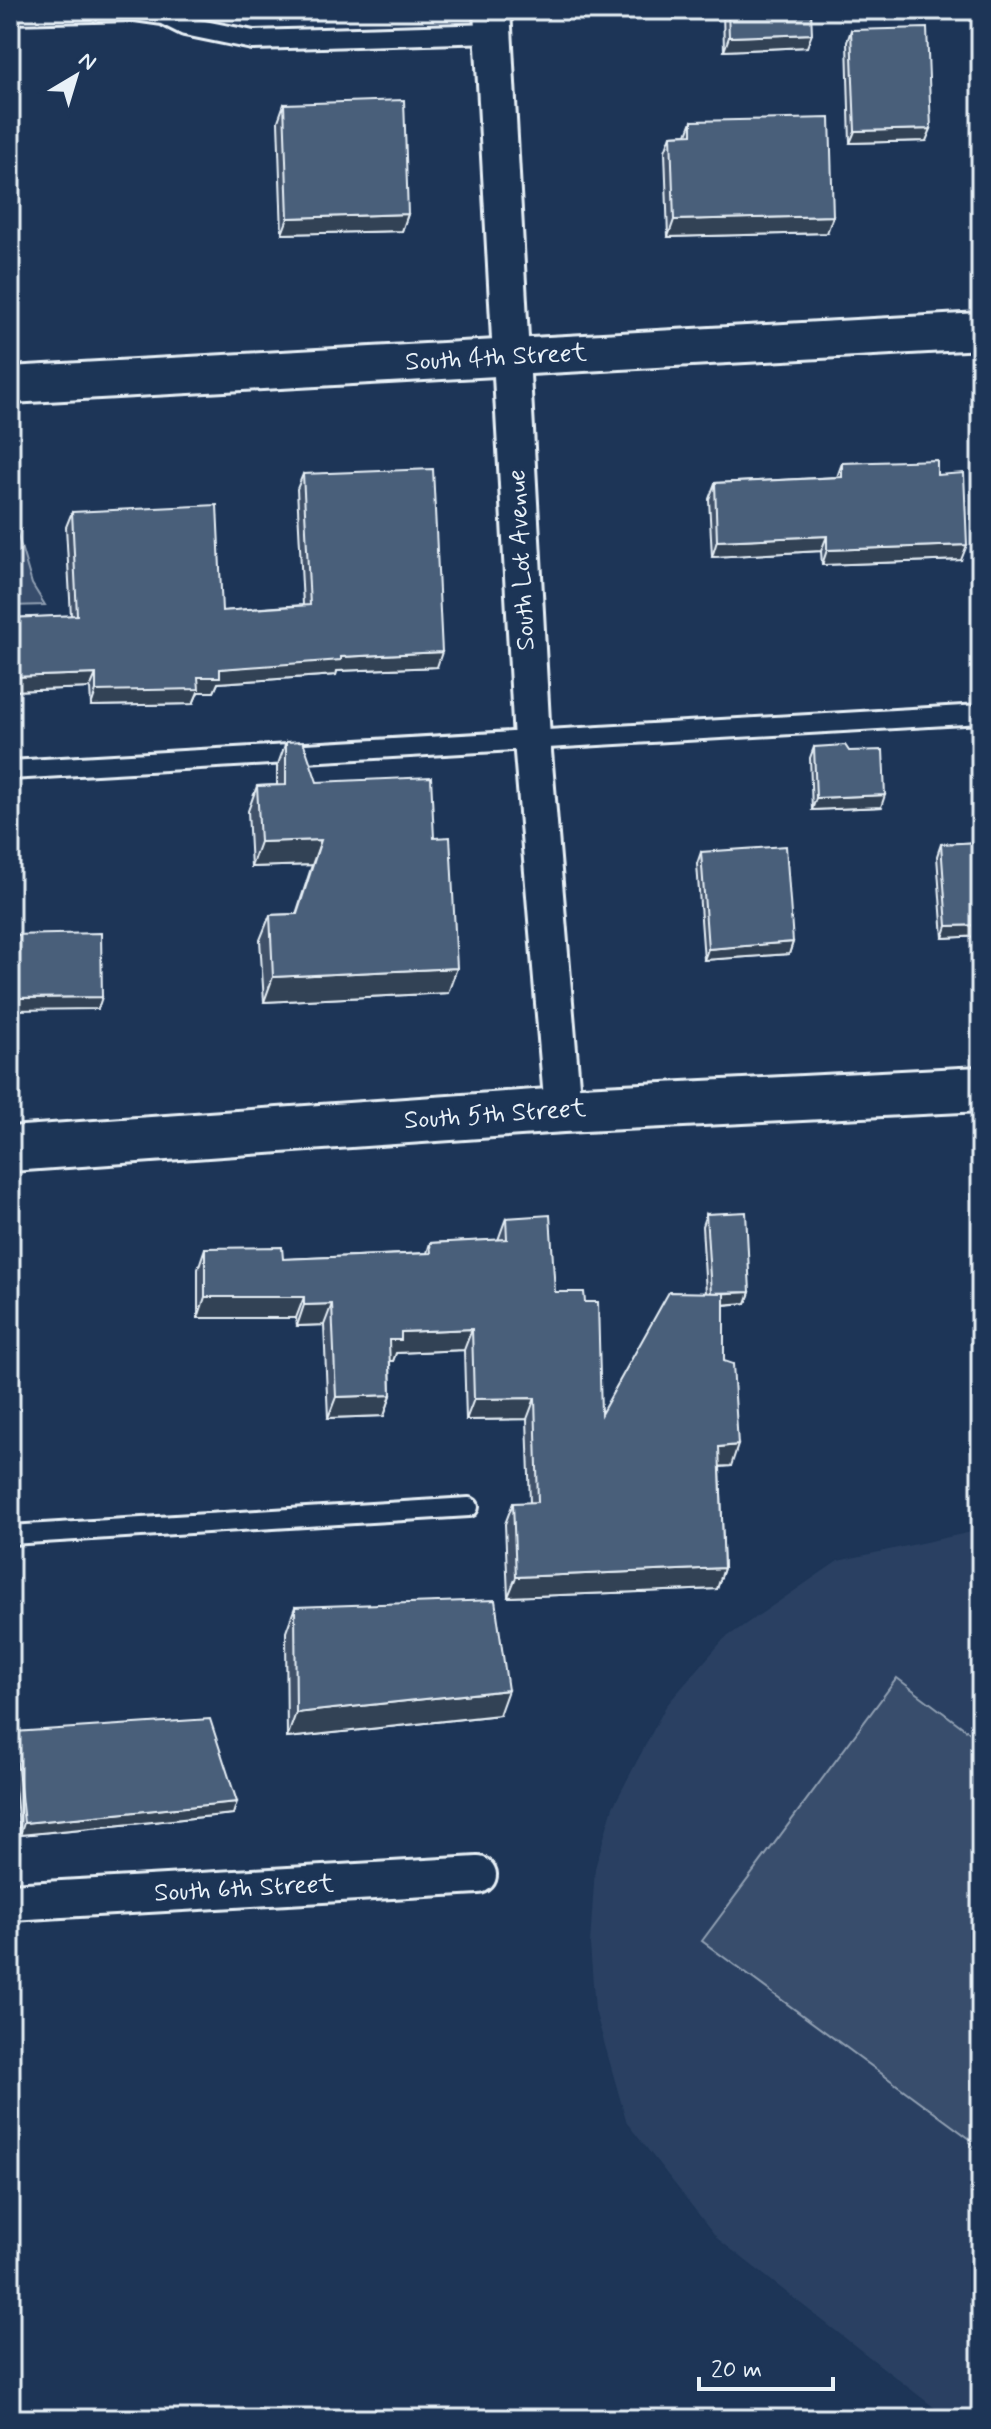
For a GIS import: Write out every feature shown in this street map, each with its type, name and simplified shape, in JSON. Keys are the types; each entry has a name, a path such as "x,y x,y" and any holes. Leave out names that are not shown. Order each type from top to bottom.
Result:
{"street":[{"name":"South Lot Avenue","path":"493,21 532,740 563,1110"},
{"name":"South 4th Street","path":"10,385 981,331"},
{"name":"South 5th Street","path":"10,1149 563,1110 981,1089"},
{"name":"South 6th Street","path":"10,1902 478,1875"}],"lane":[{"path":"10,14 135,11 163,15 185,26 253,40 493,21"},
{"path":"10,770 981,714"},
{"path":"10,1535 469,1507"}],"shaded area":[{"path":"10,509 32,584 45,605 10,606"},
{"path":"981,1530 981,2419 949,2419 718,2239 627,2123 595,2010 590,1944 595,1868 613,1807 666,1706 724,1639 838,1561"},
{"path":"897,1678 981,1741 981,2147 702,1941"}],"building":[{"path":"728,10 811,10 812,34 729,37"},
{"path":"927,28 931,129 855,131 851,30"},
{"path":"404,100 408,214 288,218 284,104"},
{"path":"830,118 833,216 674,220 671,135 692,134 692,121"},
{"path":"937,460 937,475 964,473 967,545 827,550 827,536 717,541 715,483 842,477 842,463"},
{"path":"433,469 442,652 341,657 341,660 220,669 220,677 198,677 199,689 96,691 96,674 10,677 10,618 77,615 72,512 217,505 222,611 310,605 303,474"},
{"path":"303,741 317,782 431,777 434,838 450,837 457,968 273,977 270,915 297,914 321,840 260,842 257,786 286,785 286,742"},
{"path":"845,745 849,751 883,750 885,795 816,798 814,747"},
{"path":"981,842 981,925 947,926 941,844"},
{"path":"786,846 793,942 708,949 701,852"},
{"path":"101,933 102,997 10,998 10,935"},
{"path":"746,1212 750,1292 711,1293 706,1214"},
{"path":"550,1215 555,1292 584,1292 585,1302 598,1302 601,1414 669,1292 724,1293 724,1361 733,1364 738,1445 719,1447 724,1568 516,1577 513,1503 538,1502 535,1398 474,1399 472,1329 401,1332 401,1340 389,1340 391,1395 336,1397 332,1304 304,1305 304,1297 205,1297 205,1248 282,1247 283,1259 431,1253 430,1243 507,1239 506,1218"},
{"path":"495,1600 508,1690 296,1713 295,1607"},
{"path":"210,1719 237,1802 24,1823 14,1732"}]}
